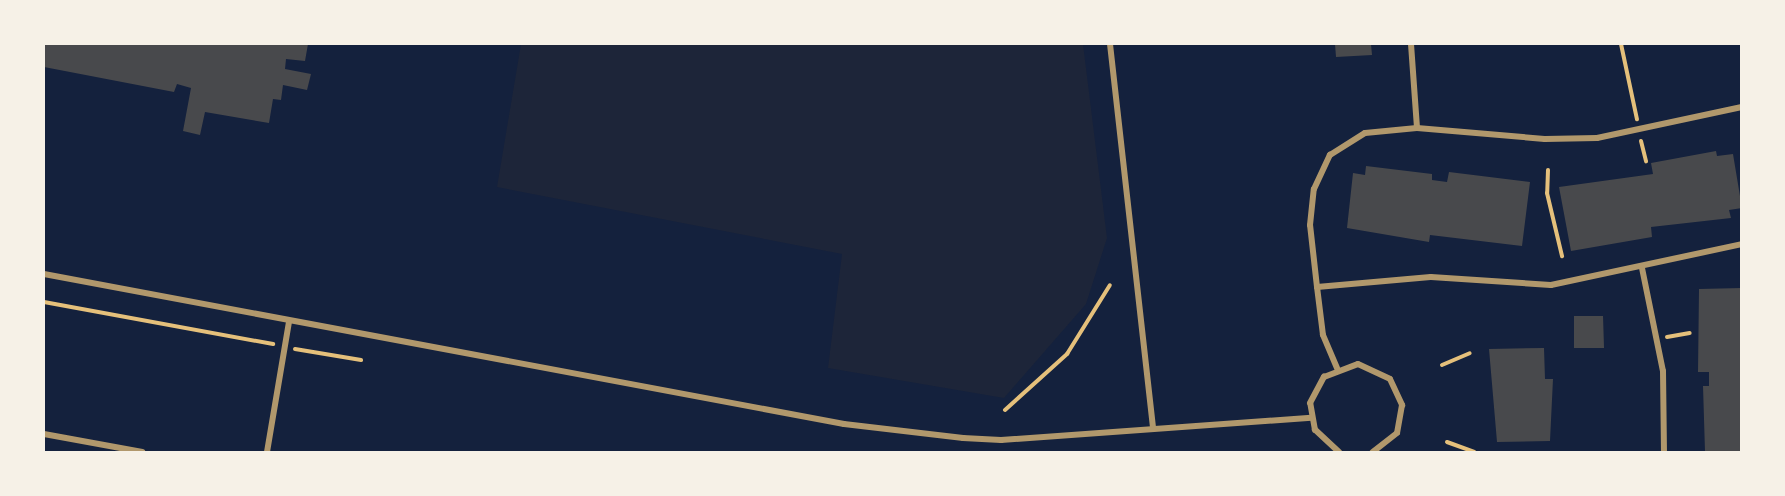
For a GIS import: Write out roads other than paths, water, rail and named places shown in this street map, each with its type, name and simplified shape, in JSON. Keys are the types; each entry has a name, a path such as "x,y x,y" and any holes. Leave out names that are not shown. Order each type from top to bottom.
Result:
{"street":[{"path":"1110,44 1153,429"},
{"path":"1411,44 1417,128"},
{"path":"1336,368 1323,335 1310,225 1314,189 1330,155 1365,133 1417,128 1545,140 1638,130 1742,107"},
{"path":"1317,287 1431,277 1551,285 1642,268 1742,244"},
{"path":"1642,268 1656,339 1665,403 1664,453"},
{"path":"44,274 289,322 844,424 1000,440 1311,418"},
{"path":"267,453 289,322"},
{"path":"1339,453 1322,441 1311,418 1315,389 1336,368 1369,366 1398,391 1402,412 1396,433 1373,453"},
{"path":"44,434 142,453"}]}
